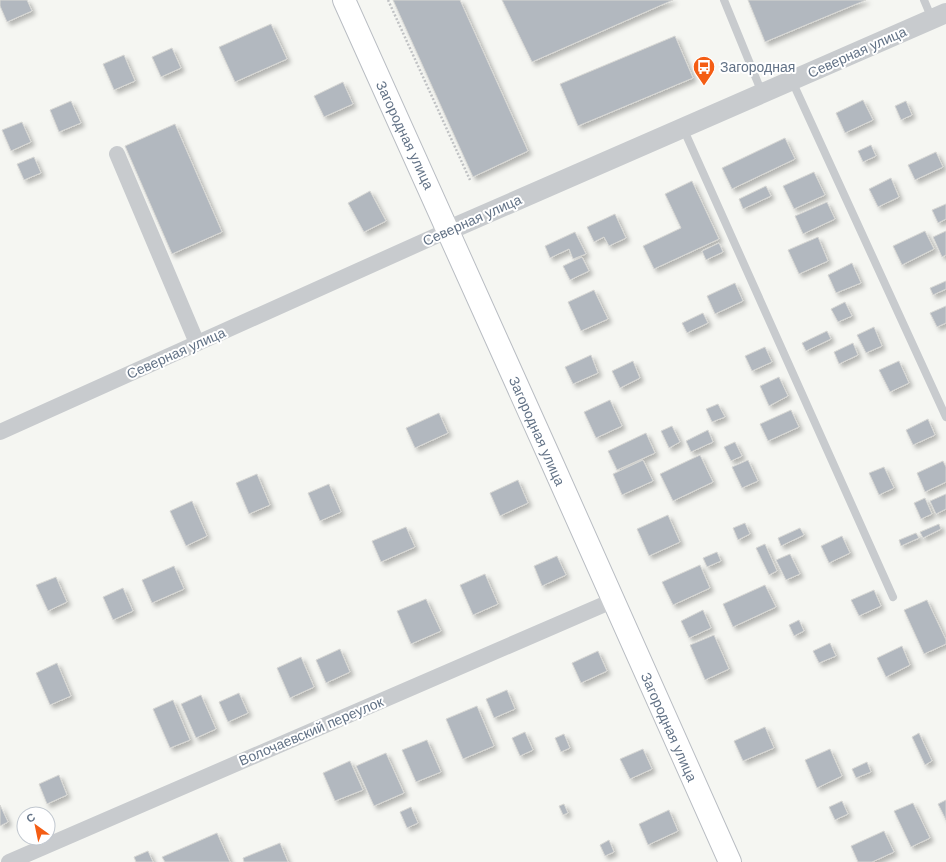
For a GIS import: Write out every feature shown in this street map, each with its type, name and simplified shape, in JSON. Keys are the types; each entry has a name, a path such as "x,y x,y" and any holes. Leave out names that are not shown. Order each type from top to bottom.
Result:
{"main road":[{"name":"Загородная улица","path":"344,0 449,230 612,601 730,862"}],"street":[{"name":"Северная улица","path":"0,432 449,230 939,16"},
{"path":"117,154 197,343"},
{"name":"Волочаевский переулок","path":"9,862 612,601"}],"lane":[{"path":"724,0 763,93"},
{"path":"924,0 939,16"},
{"path":"792,81 946,417"},
{"path":"683,128 894,597"}],"path":[{"path":"388,0 470,180"}],"building":[{"path":"0,0 27,0 32,11 7,22 0,6"},
{"path":"393,0 460,0 528,151 473,177"},
{"path":"502,0 673,0 532,62"},
{"path":"748,0 866,0 765,42"},
{"path":"271,24 287,59 235,82 219,47"},
{"path":"675,36 693,78 578,126 560,84"},
{"path":"172,48 181,68 161,77 152,57"},
{"path":"124,55 135,81 114,90 103,64"},
{"path":"343,82 353,104 324,117 314,96"},
{"path":"863,100 873,120 845,133 836,113"},
{"path":"71,101 81,123 59,132 50,110"},
{"path":"906,101 912,115 901,120 895,106"},
{"path":"22,122 31,142 11,151 2,130"},
{"path":"175,124 222,232 172,254 125,146"},
{"path":"785,138 795,159 732,189 722,168"},
{"path":"871,145 876,156 863,162 858,151"},
{"path":"936,152 943,167 915,180 908,165"},
{"path":"34,157 41,173 24,180 17,164"},
{"path":"814,172 825,195 794,209 783,186"},
{"path":"891,178 899,197 878,207 869,189"},
{"path":"692,181 719,239 654,269 643,246 681,228 665,194"},
{"path":"766,186 771,196 743,209 739,199"},
{"path":"370,191 386,221 364,232 348,203"},
{"path":"827,202 835,219 803,234 795,216"},
{"path":"946,204 946,219 938,223 932,210"},
{"path":"615,214 626,238 609,246 604,237 594,242 587,227"},
{"path":"925,231 934,249 902,265 893,246"},
{"path":"946,231 946,255 942,257 933,237"},
{"path":"575,232 586,254 573,259 569,249 550,258 545,246"},
{"path":"818,237 828,261 799,274 788,250"},
{"path":"719,243 723,252 706,260 702,251"},
{"path":"582,257 589,271 570,280 563,266"},
{"path":"852,263 861,283 836,293 828,275"},
{"path":"946,281 946,289 933,295 930,288"},
{"path":"735,283 743,301 715,314 707,296"},
{"path":"594,290 608,319 581,331 568,302"},
{"path":"845,302 852,316 838,322 831,309"},
{"path":"946,306 946,323 937,327 930,313"},
{"path":"703,313 708,323 687,333 682,323"},
{"path":"874,327 882,346 866,353 857,335"},
{"path":"827,331 831,339 806,351 802,343"},
{"path":"853,343 858,355 839,364 834,352"},
{"path":"765,347 772,362 752,371 745,356"},
{"path":"591,355 598,373 573,384 565,367"},
{"path":"633,361 640,378 620,388 612,371"},
{"path":"899,361 909,383 890,392 879,370"},
{"path":"779,377 788,396 769,406 760,386"},
{"path":"610,400 622,426 596,438 584,412"},
{"path":"718,404 725,417 712,422 706,409"},
{"path":"791,410 799,427 768,441 760,424"},
{"path":"439,413 448,433 415,448 406,428"},
{"path":"928,419 935,435 913,445 906,430"},
{"path":"672,426 680,442 669,448 661,431"},
{"path":"708,430 713,442 691,452 686,441"},
{"path":"646,433 655,453 617,470 608,451"},
{"path":"735,442 742,456 731,461 724,447"},
{"path":"700,455 713,482 673,501 660,474"},
{"path":"643,460 653,481 622,495 613,474"},
{"path":"748,460 758,481 742,488 732,467"},
{"path":"943,461 946,467 946,482 925,492 917,473"},
{"path":"884,467 894,488 879,495 869,473"},
{"path":"257,474 270,505 249,514 236,483"},
{"path":"518,480 528,503 500,516 490,493"},
{"path":"329,484 341,512 320,521 308,493"},
{"path":"946,494 946,509 936,514 930,501"},
{"path":"925,498 932,514 921,519 914,503"},
{"path":"192,501 207,536 186,546 170,511"},
{"path":"668,515 680,542 649,556 637,529"},
{"path":"745,523 750,534 738,540 733,528"},
{"path":"939,524 941,529 923,538 920,532"},
{"path":"406,527 415,547 381,562 372,541"},
{"path":"800,528 804,535 781,546 778,538"},
{"path":"916,533 919,538 901,546 899,540"},
{"path":"842,536 850,553 829,563 821,546"},
{"path":"765,544 777,571 769,575 756,548"},
{"path":"717,552 721,561 707,567 703,558"},
{"path":"790,554 800,574 786,580 776,560"},
{"path":"557,556 566,575 542,586 534,566"},
{"path":"700,565 710,588 673,605 662,582"},
{"path":"174,566 184,589 152,603 142,580"},
{"path":"485,574 498,604 473,615 460,585"},
{"path":"56,577 67,602 48,611 36,585"},
{"path":"765,585 776,607 733,627 723,604"},
{"path":"123,588 133,611 113,620 103,597"},
{"path":"874,590 881,606 859,616 851,600"},
{"path":"426,599 441,631 411,644 397,611"},
{"path":"927,600 946,640 946,644 924,654 904,610"},
{"path":"703,610 711,628 689,638 681,621"},
{"path":"799,620 804,631 794,636 789,625"},
{"path":"714,635 729,669 705,680 690,645"},
{"path":"830,643 836,656 819,663 813,651"},
{"path":"902,646 910,665 886,677 877,658"},
{"path":"340,649 350,672 326,683 316,660"},
{"path":"598,651 607,671 581,683 572,663"},
{"path":"301,657 314,687 290,698 277,668"},
{"path":"57,663 71,696 50,705 36,673"},
{"path":"507,690 515,709 494,718 486,699"},
{"path":"239,693 248,713 228,722 219,702"},
{"path":"201,695 216,729 196,738 181,704"},
{"path":"173,700 190,740 170,748 153,709"},
{"path":"477,706 494,746 463,759 446,719"},
{"path":"765,727 774,748 743,761 734,741"},
{"path":"525,732 533,750 520,756 512,738"},
{"path":"919,733 932,761 925,765 912,737"},
{"path":"564,734 570,748 561,752 555,738"},
{"path":"427,740 441,772 416,782 402,750"},
{"path":"643,749 652,769 630,779 620,759"},
{"path":"830,749 842,776 817,788 805,760"},
{"path":"386,753 404,793 374,806 356,766"},
{"path":"350,761 363,790 335,801 323,773"},
{"path":"867,762 871,772 856,778 852,769"},
{"path":"59,775 67,795 47,804 39,784"},
{"path":"946,800 946,820 938,804"},
{"path":"842,801 848,814 835,820 829,807"},
{"path":"913,803 930,838 911,847 894,811"},
{"path":"564,804 568,813 563,815 559,806"},
{"path":"0,805 8,822 0,826"},
{"path":"411,807 418,823 407,828 400,812"},
{"path":"669,810 678,831 648,845 639,824"},
{"path":"884,831 894,852 872,862 858,862 851,846"},
{"path":"217,833 230,862 165,862 162,857"},
{"path":"609,840 614,852 605,856 600,845"},
{"path":"280,843 288,862 244,862 243,858"},
{"path":"148,851 153,862 136,862 134,857"}],"place":[{"name":"Загородная","path":"704,86"}]}
